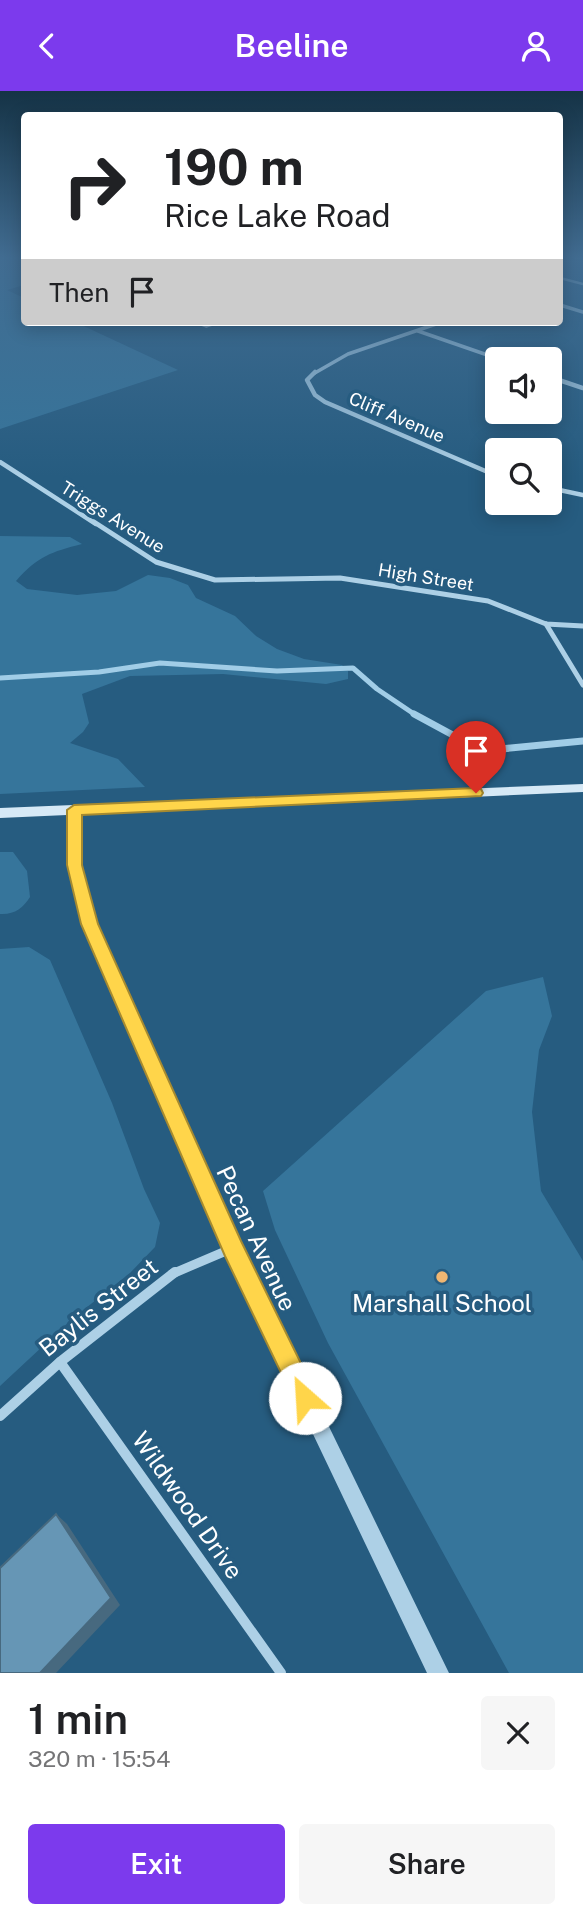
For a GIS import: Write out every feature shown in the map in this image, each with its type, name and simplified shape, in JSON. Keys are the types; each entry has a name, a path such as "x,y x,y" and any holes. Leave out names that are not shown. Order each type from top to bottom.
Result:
{"main road":[{"path":"0,813 583,788"}],"street":[{"path":"418,331 485,354"},
{"name":"Cliff Avenue","path":"418,331 315,369 307,380 309,387 325,402 485,471"},
{"path":"562,380 583,388"},
{"name":"Triggs Avenue","path":"0,462 156,562 215,580 261,579"},
{"path":"562,491 583,495"},
{"name":"High Street","path":"261,579 340,578 488,601 546,624 583,626"},
{"path":"546,624 583,685"},
{"name":"Pecan Avenue","path":"74,810 74,865 89,924 233,1248 438,1673"},
{"name":"Baylis Street","path":"0,1416 60,1362 173,1273 233,1248"},
{"name":"Wildwood Drive","path":"60,1362 281,1673"}],"shaded area":[{"path":"0,330 92,330 178,370 0,429"},
{"path":"0,536 70,537 82,544 38,560 16,581 27,589 77,595 116,591 148,575 170,578 188,585 196,598 235,616 256,636 277,649 304,659 342,665 348,671 348,679 326,684 223,674 130,676 82,694 89,723 70,743 118,759 145,787 0,794"},
{"path":"0,852 13,852 27,871 30,897 18,910 5,914 0,914"},
{"path":"29,947 50,960 160,1223 155,1247 130,1273 72,1319 0,1386 0,949"},
{"name":"Marshall School","path":"543,977 552,1016 539,1050 532,1112 541,1191 583,1261 583,1673 509,1673 328,1343 275,1230 263,1191 486,991"}],"building":[{"path":"56,1514 111,1598 40,1673 0,1673 0,1568"}],"waterway":[{"path":"0,678 99,672 160,663 277,671 353,668 377,689 414,714"},
{"path":"414,714 462,740 491,750 583,741"}],"place":[{"name":"Marshall School","path":"442,1277"}],"route":[{"path":"305,1398 233,1248 89,924 74,865 74,810 476,793"}]}
